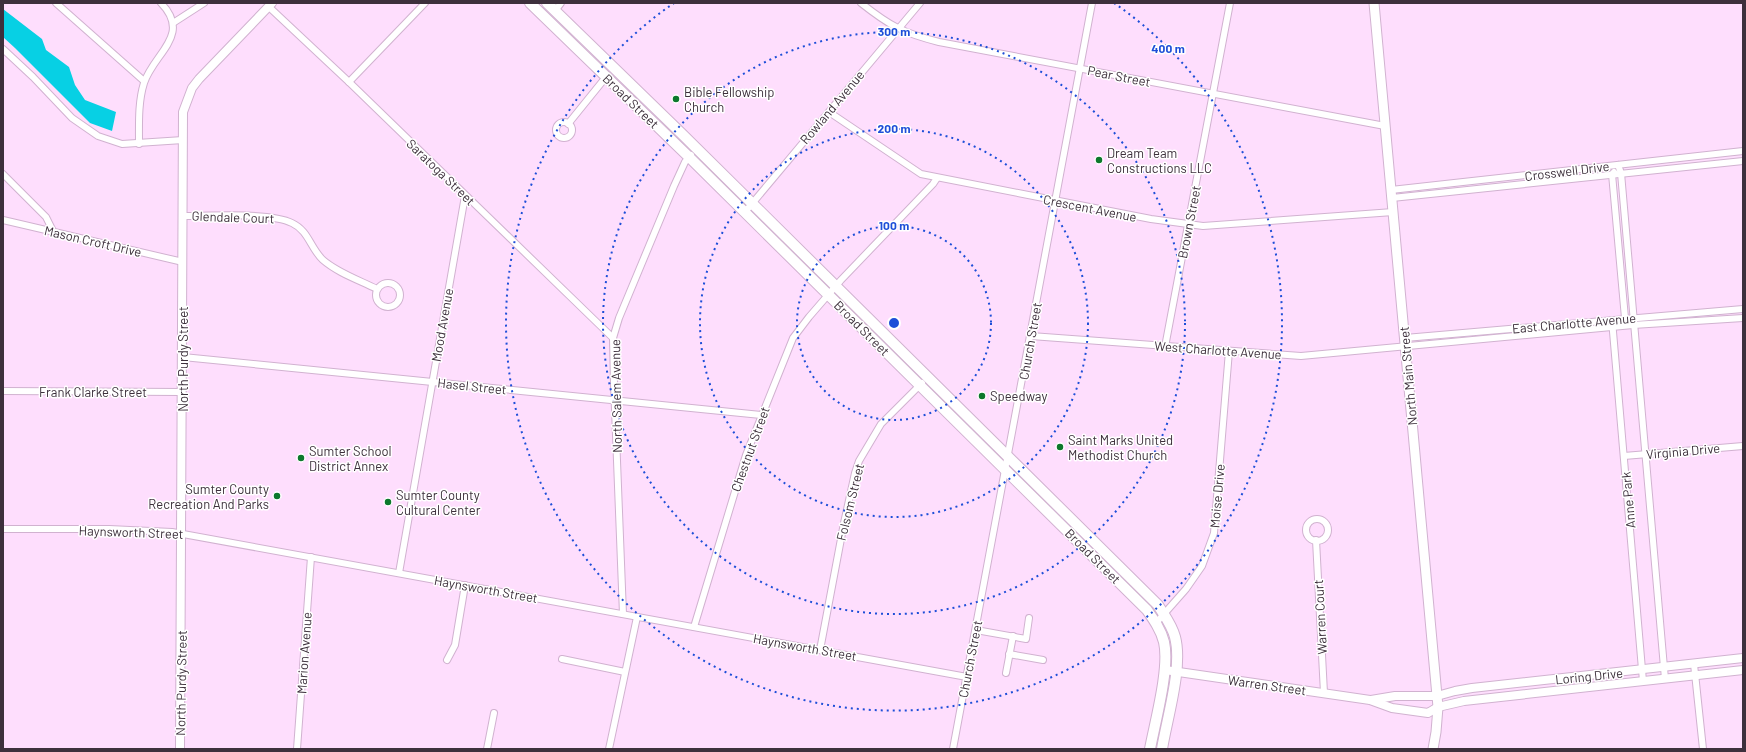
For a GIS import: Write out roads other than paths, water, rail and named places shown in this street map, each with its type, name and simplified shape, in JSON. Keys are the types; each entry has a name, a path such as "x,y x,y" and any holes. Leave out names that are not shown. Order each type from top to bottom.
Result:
{"main road":[{"name":"Broad Street","path":"530,3 745,212 1147,610 1156,624 1164,642 1166,651 1165,670 1150,749"},
{"name":"Broad Street","path":"546,3 558,7 696,149 1154,600 1172,629 1176,645 1176,672 1162,749"},
{"name":"North Main Street","path":"1372,3 1385,126 1438,707 1433,749"}],"street":[{"path":"56,3 144,81"},
{"path":"139,144 140,107 144,81 147,74 170,41 173,23 169,12 161,3"},
{"path":"173,23 204,3"},
{"path":"349,82 425,3"},
{"name":"Pear Street","path":"862,3 898,29 908,34 939,42 1385,126"},
{"name":"Rowland Avenue","path":"745,212 920,3"},
{"name":"Church Street","path":"953,749 1092,3"},
{"name":"Brown Street","path":"1166,347 1230,3"},
{"name":"Saratoga Street","path":"271,5 465,196 614,338"},
{"name":"North Purdy Street","path":"180,749 183,112 192,88 199,79 271,5"},
{"path":"3,49 33,77 72,118 91,132 112,142 122,144 182,140"},
{"path":"568,124 606,77"},
{"name":"Crescent Avenue","path":"829,112 920,174 1055,201 1188,225 1224,224 1393,212"},
{"name":"North Salem Avenue","path":"623,614 614,338 619,318 674,186 685,162 696,149"},
{"name":"Crosswell Drive","path":"1391,194 1618,165 1743,151"},
{"name":"Crosswell Drive","path":"1391,194 1621,174 1743,161"},
{"path":"1618,165 1612,174 1625,318 1633,325"},
{"name":"Anne Park","path":"1618,165 1621,174 1665,679"},
{"path":"3,174 46,216 53,231"},
{"path":"836,286 937,178"},
{"name":"Mood Avenue","path":"399,573 465,196"},
{"name":"Glendale Court","path":"183,216 253,217 287,220 304,231 318,255 328,263 377,289"},
{"name":"Mason Croft Drive","path":"3,220 183,262"},
{"path":"385,282 394,284 399,291 399,300 392,306 383,306 378,303 376,298 377,289 385,282"},
{"name":"Chestnut Street","path":"694,627 737,482 793,338 836,286"},
{"name":"East Charlotte Avenue","path":"1405,342 1625,318 1743,309"},
{"name":"East Charlotte Avenue","path":"1405,342 1743,318"},
{"name":"Anne Park","path":"1612,320 1643,681"},
{"name":"West Charlotte Avenue","path":"1031,336 1229,352 1301,356 1405,342"},
{"name":"Moise Drive","path":"1156,624 1186,589 1202,566 1214,533 1229,352"},
{"name":"Hasel Street","path":"183,357 762,415"},
{"name":"Folsom Street","path":"820,650 855,473 880,424 928,378"},
{"name":"Frank Clarke Street","path":"3,391 182,392"},
{"name":"Virginia Drive","path":"1624,456 1743,446"},
{"name":"Haynsworth Street","path":"3,529 172,532 967,678"},
{"name":"Warren Court","path":"1316,540 1324,693"},
{"name":"Marion Avenue","path":"297,749 311,557"},
{"path":"447,660 454,645 465,585"},
{"path":"609,749 637,617"},
{"path":"976,630 1026,639 1029,618"},
{"path":"1006,673 1013,636"},
{"path":"1009,654 1044,660"},
{"name":"Loring Drive","path":"1437,696 1472,688 1743,658"},
{"path":"562,659 625,672"},
{"path":"1694,664 1703,749"},
{"name":"Warren Street","path":"1165,670 1370,700 1392,708 1428,713 1438,707"},
{"name":"Loring Drive","path":"1438,707 1464,702 1743,670"},
{"name":"Warren Street","path":"1370,700 1395,696 1437,696"},
{"path":"487,749 494,713"}],"water":[{"path":"3,9 42,39 46,50 69,67 75,85 85,100 116,112 112,131 90,123 3,37"}],"place":[{"name":"Bible Fellowship Church","path":"676,99"},
{"name":"Dream Team Constructions LLC","path":"1099,160"},
{"name":"Speedway","path":"982,396"},
{"name":"Saint Marks United Methodist Church","path":"1060,447"},
{"name":"Sumter School District Annex","path":"301,458"},
{"name":"Sumter County Recreation And Parks","path":"277,496"},
{"name":"Sumter County Cultural Center","path":"388,502"}]}
